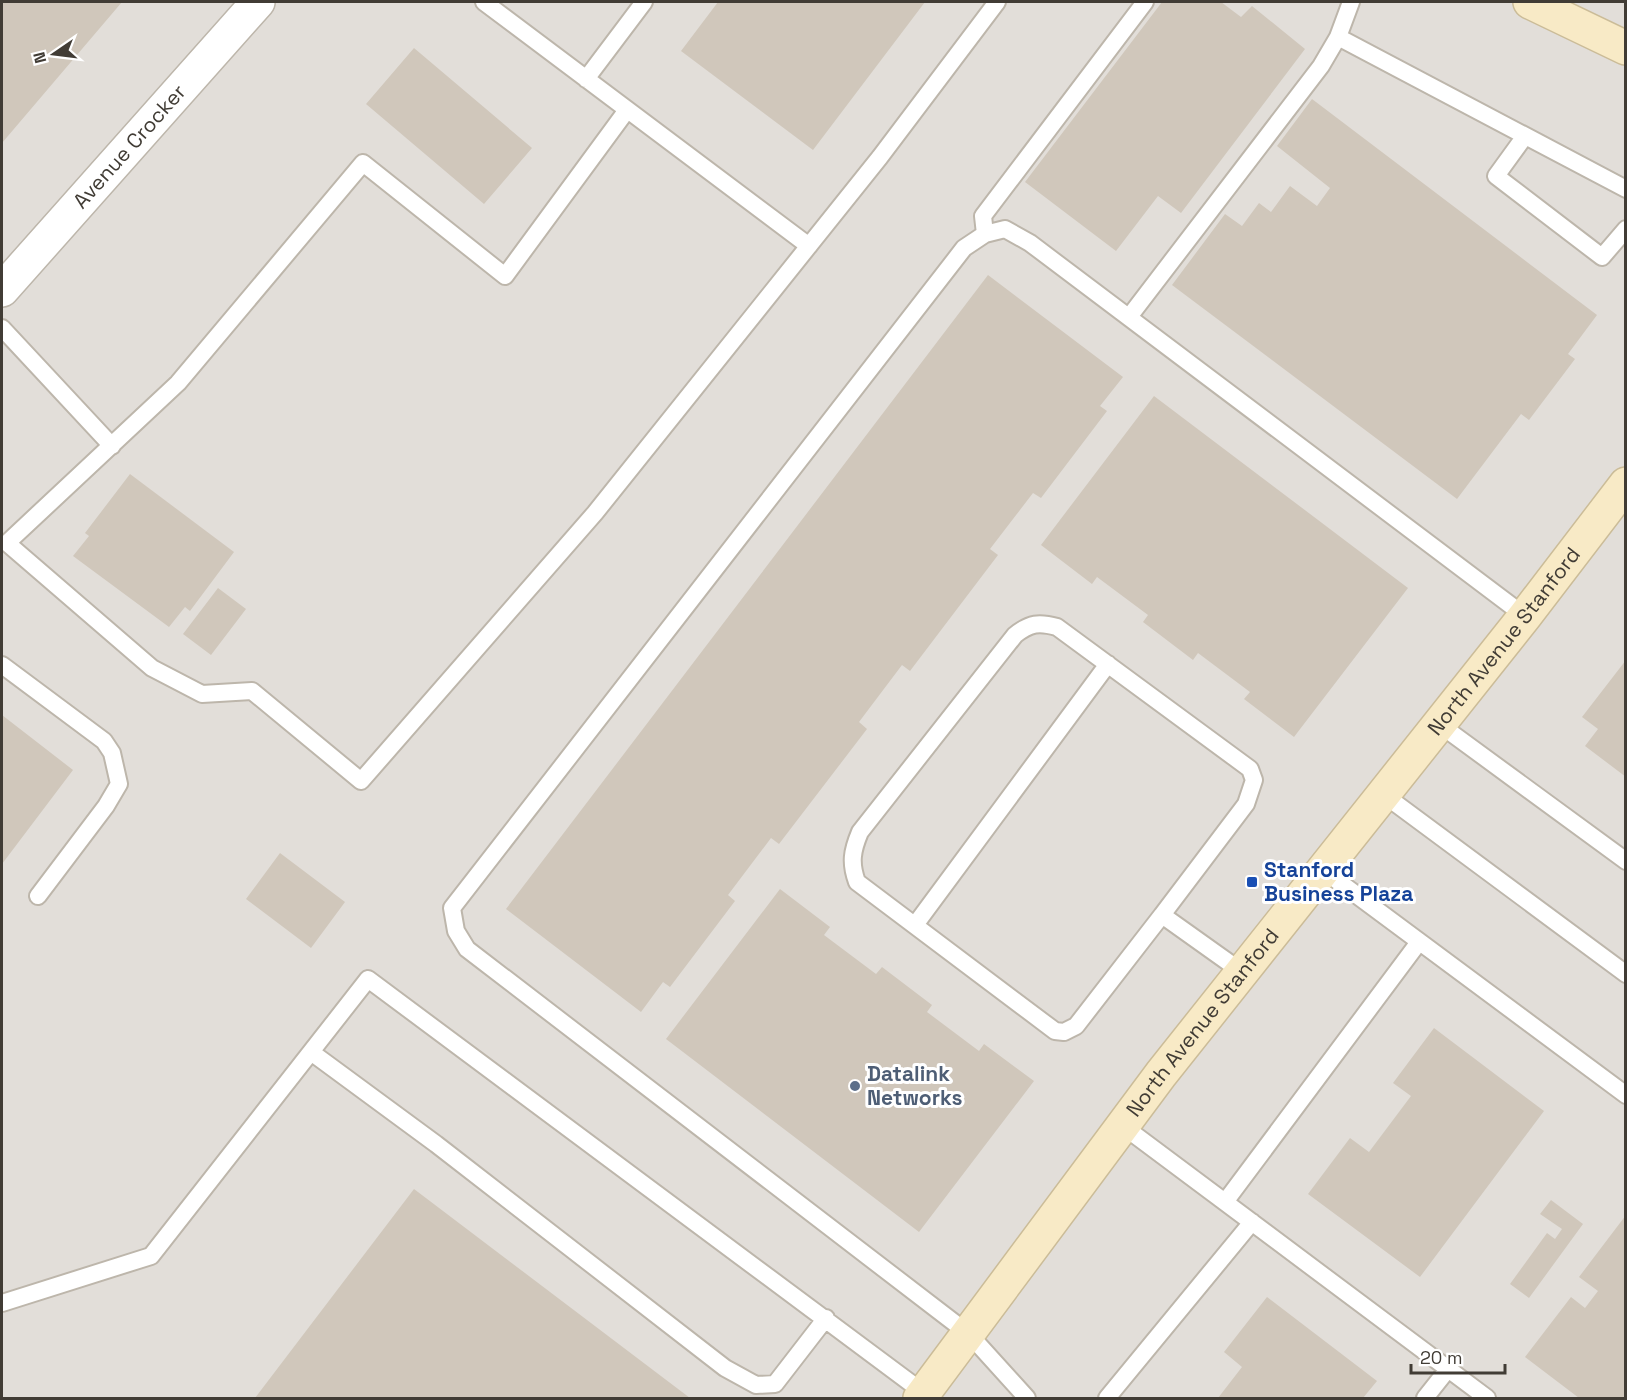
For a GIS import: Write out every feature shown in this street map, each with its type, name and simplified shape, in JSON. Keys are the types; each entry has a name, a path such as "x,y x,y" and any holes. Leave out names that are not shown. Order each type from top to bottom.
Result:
{"street":[{"name":"Avenue Crocker","path":"3,286 258,2"},
{"path":"1530,2 1626,48"},
{"name":"North Avenue Stanford","path":"925,1396 1123,1126 1242,972 1525,616 1626,484"}],"lane":[{"path":"586,79 644,2"},
{"path":"627,110 505,276 363,163 178,383 7,543 152,668 202,694 252,691 362,781 595,513 880,157 997,2"},
{"path":"985,234 983,216 1144,2"},
{"path":"1129,317 1321,66 1338,37 1351,2"},
{"path":"487,3 809,246"},
{"path":"1338,37 1626,189"},
{"path":"1525,136 1496,176 1602,257 1626,229"},
{"path":"1026,1398 969,1334 467,949 456,931 452,908 963,248 985,234 1005,229 1030,243 1525,616"},
{"path":"2,328 112,446"},
{"path":"1040,622 1057,627 1108,664 1250,769 1254,780 1246,804 1076,1026 1064,1032 1055,1031 857,882 851,866 854,846 860,832 1015,634 1025,627 1040,622"},
{"path":"915,925 1108,664"},
{"path":"2,665 104,741 112,753 119,784 106,806 38,897"},
{"path":"1439,724 1626,861"},
{"path":"1383,794 1626,974"},
{"path":"1323,870 1626,1095"},
{"path":"1162,915 1242,972"},
{"path":"1225,1202 1419,942"},
{"path":"2,1303 150,1257 368,979 826,1318 925,1396"},
{"path":"311,1052 436,1144 725,1368 756,1385 775,1384 826,1318"},
{"path":"1123,1126 1448,1369 1478,1396"},
{"path":"1107,1398 1252,1222"},
{"path":"1425,1398 1448,1369"}],"shaded area":[{"path":"2,2 1625,2 1625,1398 2,1398"}],"building":[{"path":"2,2 122,2 2,143"},
{"path":"718,2 925,2 813,150 681,51"},
{"path":"1162,2 1221,2 1241,17 1252,6 1305,49 1181,213 1158,196 1116,251 1025,182"},
{"path":"414,48 532,148 484,204 366,104"},
{"path":"1312,99 1597,315 1568,354 1575,359 1529,420 1521,414 1457,499 1172,285 1225,214 1242,226 1259,203 1271,212 1290,186 1317,206 1330,188 1277,146"},
{"path":"988,275 1123,377 1100,406 1107,411 1041,498 1033,493 990,549 998,555 910,671 902,665 859,722 867,729 779,844 771,838 728,895 735,901 670,987 663,982 641,1012 506,909"},
{"path":"1154,396 1408,588 1294,737 1244,699 1250,692 1198,653 1193,660 1143,622 1148,615 1097,577 1092,584 1041,545"},
{"path":"130,474 234,552 190,611 185,607 169,627 73,556 89,536 85,533"},
{"path":"218,588 246,609 211,655 183,634"},
{"path":"1626,660 1626,777 1585,746 1598,729 1582,717"},
{"path":"2,715 73,770 2,864"},
{"path":"280,853 345,902 311,948 246,899"},
{"path":"780,889 830,927 824,935 876,974 882,967 932,1005 927,1012 979,1051 984,1044 1034,1081 919,1232 666,1039"},
{"path":"1434,1028 1544,1111 1420,1277 1308,1194 1350,1138 1369,1152 1411,1096 1393,1083"},
{"path":"414,1189 690,1398 255,1398"},
{"path":"1551,1200 1583,1224 1529,1298 1510,1284 1547,1233 1555,1239 1562,1229 1540,1214"},
{"path":"1626,1215 1626,1398 1579,1398 1525,1357 1571,1297 1585,1308 1598,1291 1579,1277"},
{"path":"1267,1297 1377,1381 1363,1398 1218,1398 1242,1367 1224,1352"}],"place":[{"name":"Stanford Business Plaza","path":"1252,882"},
{"name":"Datalink Networks","path":"855,1086"}]}
